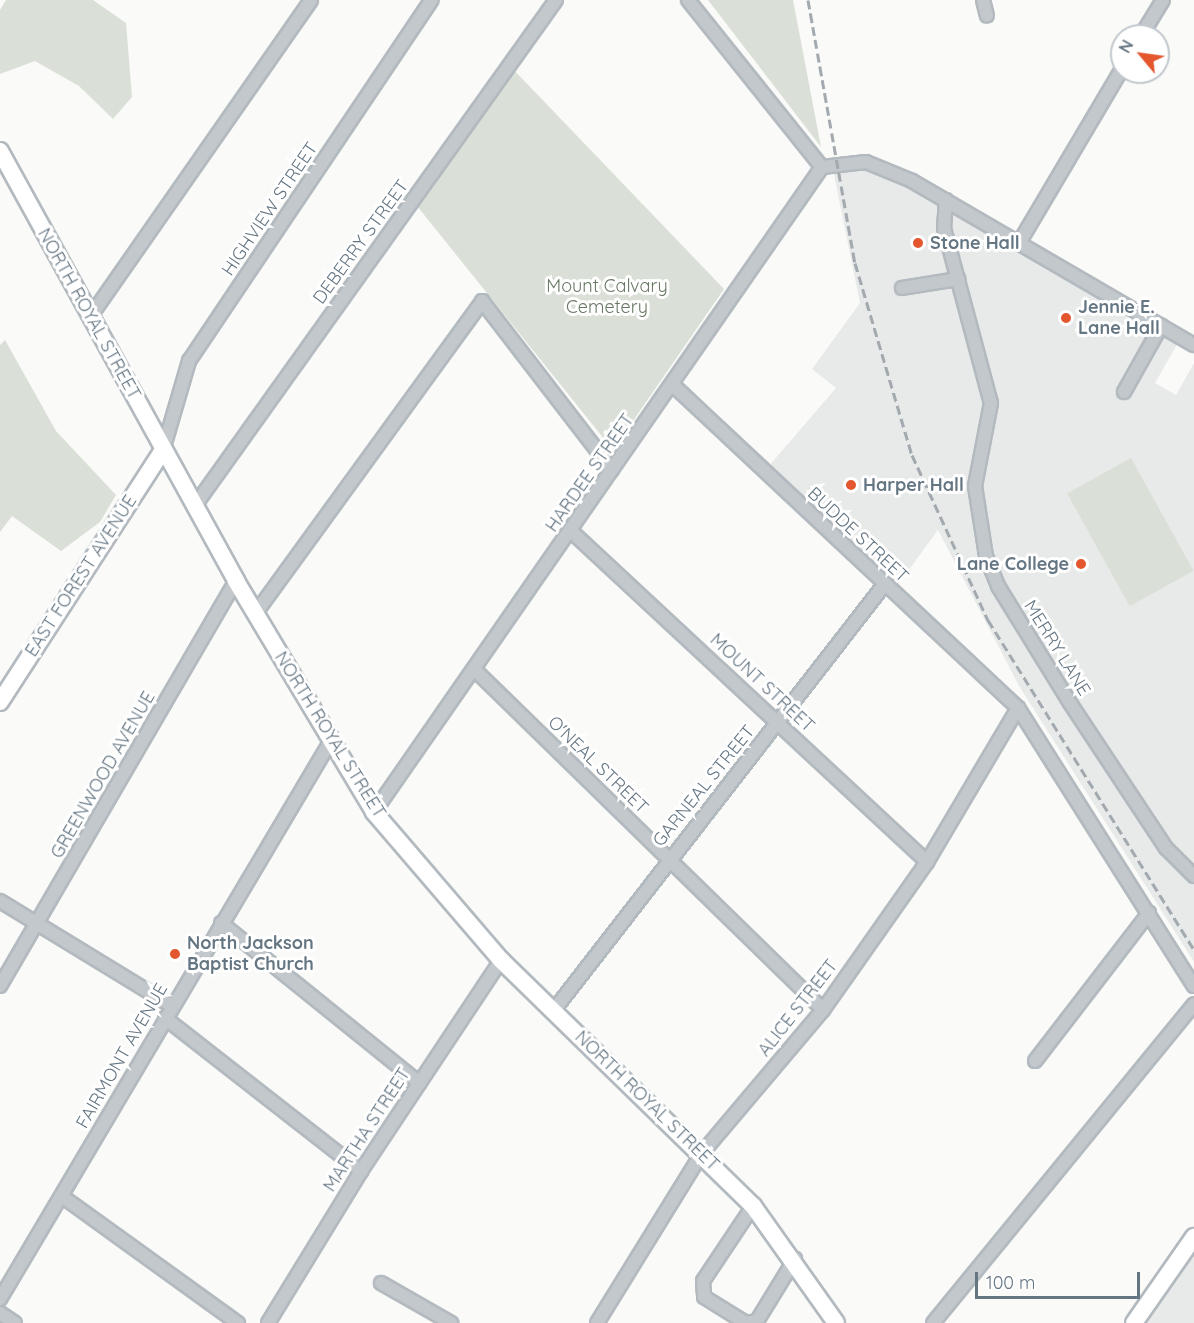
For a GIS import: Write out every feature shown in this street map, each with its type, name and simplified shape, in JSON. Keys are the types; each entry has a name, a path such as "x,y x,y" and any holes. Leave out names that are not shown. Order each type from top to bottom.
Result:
{"main road":[{"name":"NORTH ROYAL STREET","path":"0,151 163,450 196,504 236,581 374,812 501,960 753,1206 795,1259 836,1323"},
{"name":"EAST FOREST AVENUE","path":"0,702 4,683 163,450"},
{"path":"1134,1323 1194,1237"}],"street":[{"path":"90,317 311,0"},
{"name":"HIGHVIEW STREET","path":"163,450 189,361 432,0"},
{"name":"DEBERRY STREET","path":"196,504 556,0"},
{"path":"688,0 822,167 839,162 879,166 946,200 1194,345"},
{"path":"983,0 987,16"},
{"path":"1148,24 1163,0"},
{"path":"1018,243 1113,84"},
{"name":"HARDEE STREET","path":"374,812 476,671 612,470 674,386 822,167"},
{"name":"MERRY LANE","path":"946,200 942,216 991,403 975,486 986,556 998,586 1136,803 1194,876"},
{"path":"902,288 958,279"},
{"path":"255,614 482,301 612,470"},
{"path":"1124,392 1161,326"},
{"name":"BUDDE STREET","path":"674,386 1018,708 1194,986"},
{"name":"MOUNT STREET","path":"572,532 927,862"},
{"name":"GREENWOOD AVENUE","path":"0,986 236,581"},
{"name":"GARNEAL STREET","path":"554,1010 668,860 779,723 884,585"},
{"name":"O'NEAL STREET","path":"476,671 824,1010"},
{"name":"ALICE STREET","path":"597,1323 702,1154 824,1010 927,862 1018,708"},
{"name":"FAIRMONT AVENUE","path":"0,1299 63,1197 172,1005 332,739"},
{"path":"0,901 172,1005"},
{"path":"1035,1061 1149,913"},
{"path":"221,922 419,1083"},
{"name":"MARTHA STREET","path":"268,1323 361,1171 501,960"},
{"path":"933,1323 1194,1005"},
{"path":"165,1018 361,1171"},
{"path":"63,1197 238,1323"},
{"path":"753,1206 704,1281 704,1297 746,1323 757,1321 795,1259"},
{"path":"381,1283 450,1323"},
{"path":"0,1313 15,1323"}],"shaded area":[{"name":"Lane College","path":"853,164 896,176 1179,341 1155,383 1176,395 1194,363 1194,962 1019,686 938,530 895,589 768,467 836,388 812,369 860,303 833,170"},
{"path":"1194,1251 1194,1323 1143,1323"}],"green space":[{"path":"6,0 93,0 126,23 132,97 113,119 79,86 35,61 0,74 0,10"},
{"path":"708,0 793,0 821,147"},
{"name":"Mount Calvary Cemetery","path":"510,66 724,289 613,450 413,201"},
{"path":"5,340 56,431 116,495 100,522 61,551 12,516 0,532 0,345"},
{"path":"1131,458 1194,571 1130,606 1067,493"}],"railway":[{"path":"808,0 855,263 912,455 988,620 1194,950"}],"place":[{"name":"Stone Hall","path":"918,243"},
{"name":"Jennie E. Lane Hall","path":"1066,318"},
{"name":"Harper Hall","path":"851,485"},
{"name":"Lane College","path":"1081,564"},
{"name":"North Jackson Baptist Church","path":"175,954"}]}
